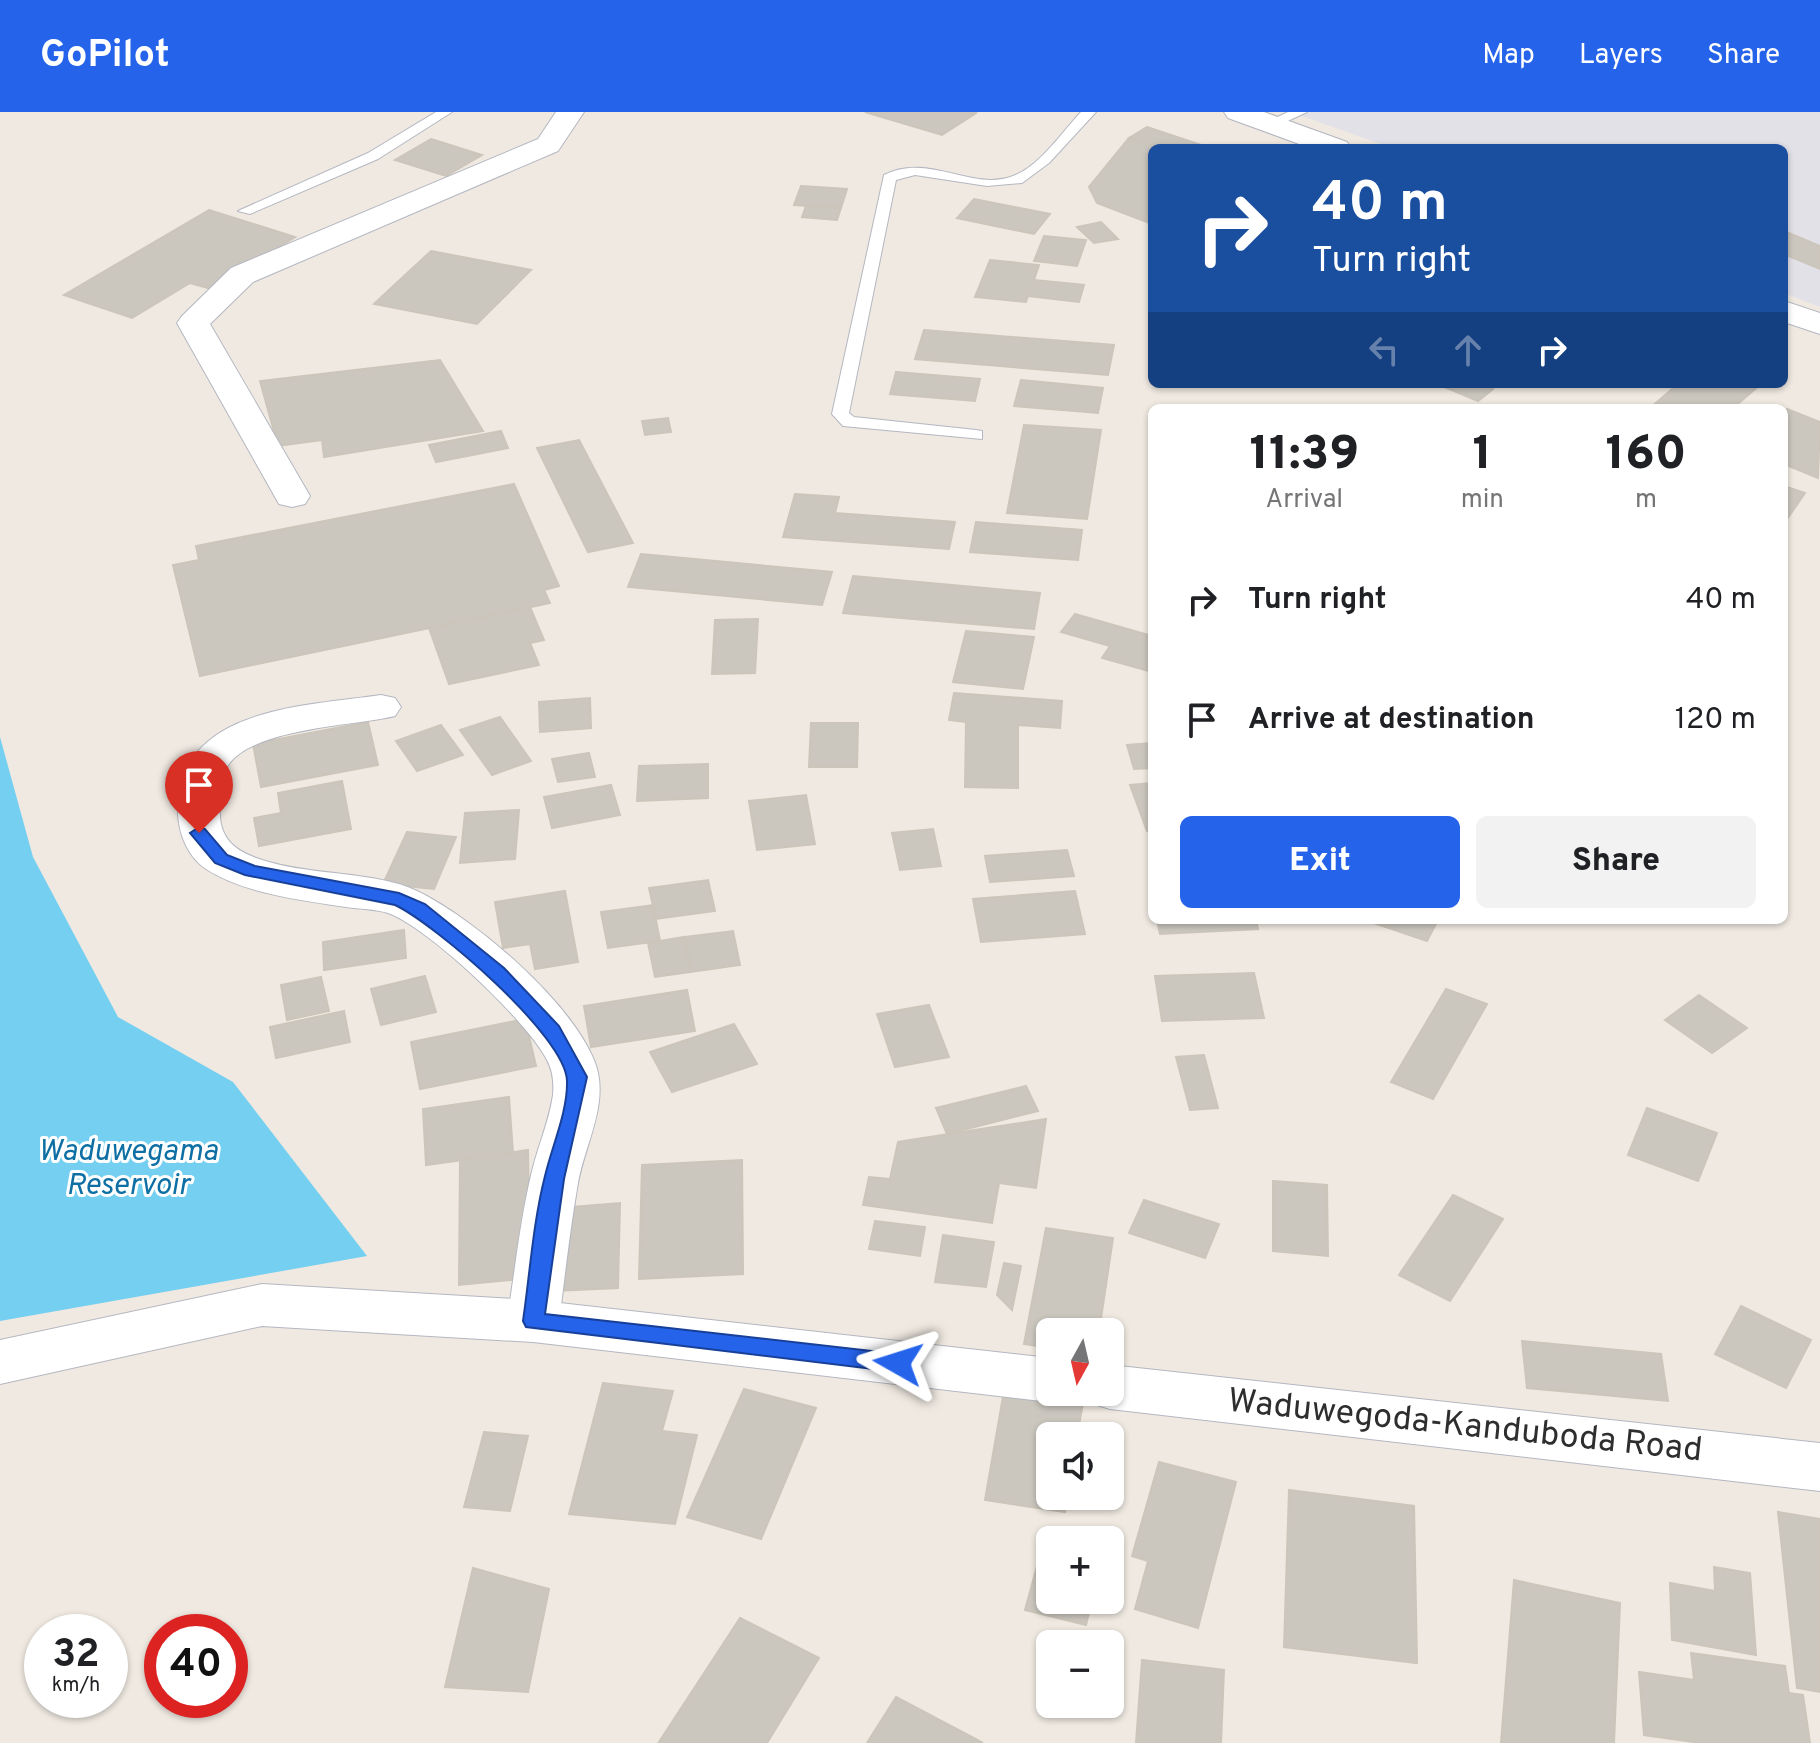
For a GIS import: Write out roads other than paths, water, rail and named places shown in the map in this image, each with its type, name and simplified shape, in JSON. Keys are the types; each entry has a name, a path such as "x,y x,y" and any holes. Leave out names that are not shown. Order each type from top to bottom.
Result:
{"street":[{"path":"292,496 193,323 242,275 548,145 570,112"},
{"path":"1238,112 1326,144"},
{"path":"1788,312 1820,324"},
{"path":"381,707 259,729 236,738 210,760 199,798 199,833 221,859 251,871 399,900 418,909 497,973 552,1031 577,1077 554,1179 533,1321"},
{"path":"0,1362 262,1305 533,1321 1036,1378"},
{"name":"Waduwegoda-Kanduboda Road","path":"1124,1389 1820,1467"}],"lane":[{"path":"245,211 372,159 413,136 445,112"},
{"path":"976,435 849,422 840,414 889,178 893,173 912,172 1010,183 1026,176 1089,112"},
{"path":"1270,124 1300,112"}],"water":[{"name":"Waduwegama Reservoir","path":"0,737 33,857 118,1017 233,1082 367,1256 0,1321"}]}
